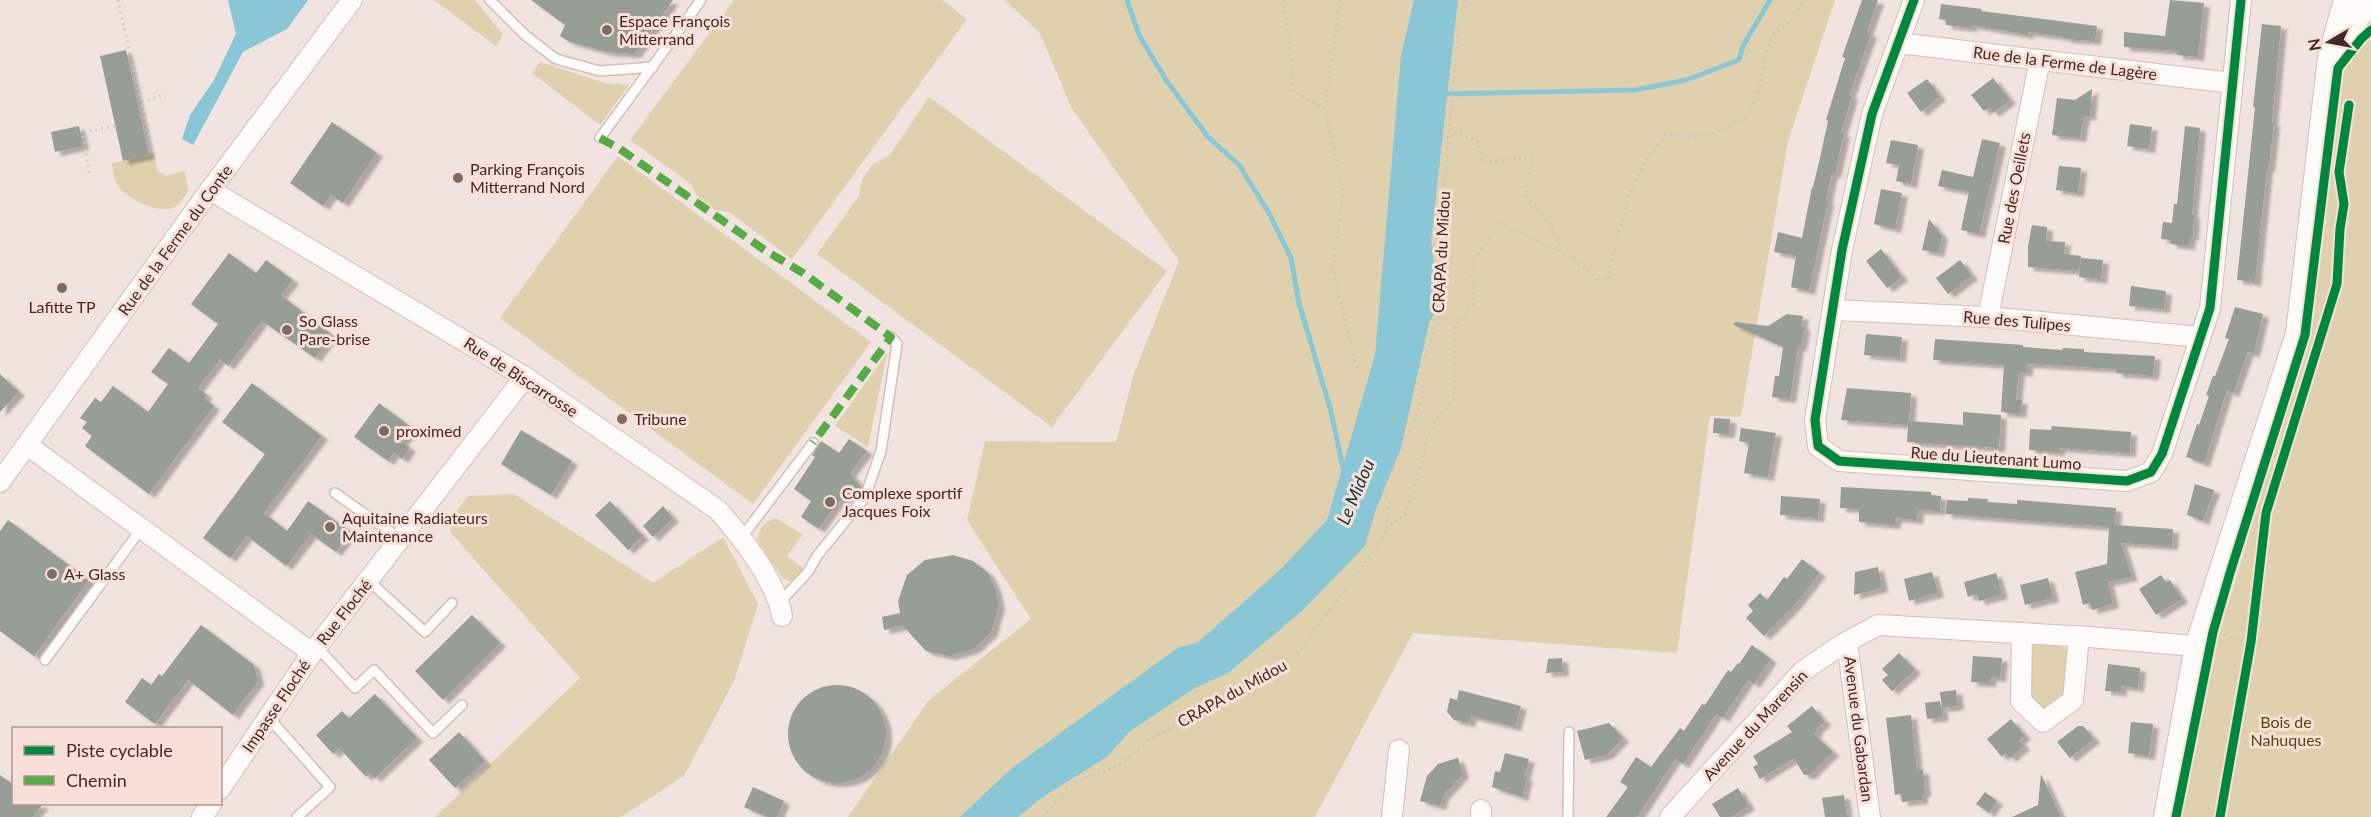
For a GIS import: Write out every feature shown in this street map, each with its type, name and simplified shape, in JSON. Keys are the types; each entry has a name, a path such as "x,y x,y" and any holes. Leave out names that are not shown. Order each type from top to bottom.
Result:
{"street":[{"name":"Rue de la Ferme du Conte","path":"0,482 210,190 352,0"},
{"name":"Rue du Lieutenant Lumo","path":"1914,0 1872,114 1842,250 1815,420 1818,446 1839,461 1970,472 2127,481 2151,472 2162,454 2210,308 2241,0"},
{"path":"2164,817 2195,646 2296,333 2328,57 2360,3"},
{"name":"Rue de la Ferme de Lagère","path":"1899,43 2232,83"},
{"name":"Rue des Oeillets","path":"1988,317 2040,60"},
{"name":"Rue de Biscarrosse","path":"210,190 525,377 718,510 742,537 781,609"},
{"name":"Rue des Tulipes","path":"1834,310 1988,317 2200,337"},
{"name":"Rue Floché","path":"27,445 141,529 314,650 525,377"},
{"name":"Avenue du Marensin","path":"1670,817 1803,670 1878,625 2079,636 2195,646"},
{"path":"2022,633 2021,701 2043,722 2073,700 2079,636"},
{"name":"Avenue du Gabardan","path":"1847,642 1870,817"},
{"name":"Impasse Floché","path":"222,786 314,650"},
{"path":"1392,817 1398,750"}],"lane":[{"path":"490,0 525,34 556,59 600,71 653,67"},
{"path":"600,138 700,0"},
{"path":"781,609 817,556 865,497 881,451 897,344 891,337"},
{"path":"742,537 813,443"},
{"path":"335,493 400,539"},
{"path":"45,660 141,529"},
{"path":"368,580 425,632 452,603"},
{"path":"314,650 355,688 374,670 433,732 462,705"},
{"path":"268,718 330,787 297,817"},
{"path":"1568,817 1569,732"}],"path":[{"path":"118,0 152,152"},
{"path":"1283,0 1290,44 1293,90 1325,110"},
{"path":"1340,0 1325,110 1343,192 1333,269 1357,367"},
{"path":"142,102 164,95"},
{"path":"89,173 83,132 115,126"},
{"path":"1449,130 1478,141 1482,162 1533,157 1526,195 1548,219 1562,252"},
{"path":"2213,632 2251,642"}],"green space":[{"path":"434,0 475,0 503,35 496,46"},
{"path":"734,0 942,0 967,19 792,259 729,212 715,210 697,196 691,184 630,140"},
{"path":"1004,0 1835,0 1788,141 1741,417 1710,416 1677,653 1413,633 1315,817 848,817 929,700 1031,619 967,520 985,441 1116,442 1133,376 1179,261 1071,107 1040,33"},
{"name":"Bois de Nahuques","path":"2371,38 2371,817 2181,817 2219,635 2309,336 2341,70"},
{"path":"540,62 605,83 629,85 600,125 532,73"},
{"path":"929,97 1167,271 1052,427 817,254 859,196 862,180 873,164 889,156"},
{"path":"154,154 157,170 166,176 185,171 188,192 178,205 169,209 154,208 137,201 118,186 115,178 112,163"},
{"path":"618,156 871,342 753,504 500,318"},
{"path":"887,353 868,447 835,426"},
{"path":"514,494 653,583 723,537 758,604 734,681 684,776 621,817 435,817 580,678 450,532 454,514 468,496"},
{"path":"775,518 803,534 787,556 802,567 802,572 792,581 783,579 757,540 763,526"},
{"path":"2038,642 2062,646 2068,652 2064,694 2054,708 2042,710 2029,696 2032,646"}],"water":[{"path":"228,0 308,0 287,29 243,52 193,145 182,139 190,115 214,80 236,34"},
{"name":"Le Midou","path":"1414,0 1458,0 1431,240 1439,305 1429,323 1401,448 1375,512 1365,546 1302,611 1228,673 1195,688 1129,732 1108,756 1040,799 1018,817 960,817 1012,768 1179,647 1197,643 1280,570 1327,520 1375,355 1401,55"}],"building":[{"name":"Espace François Mitterrand","path":"531,0 673,0 635,54 607,52 570,42 560,36 565,25"},
{"path":"1862,0 1878,0 1867,32 1871,34 1849,95 1852,96 1841,133 1844,133 1835,174 1832,173 1809,291 1791,287 1796,256 1774,252 1778,232 1802,238 1828,121 1826,120 1845,58 1842,57"},
{"path":"2170,0 2204,3 2198,57 2177,55 2177,51 2124,47 2124,32 2165,36"},
{"path":"1941,4 2097,26 2095,41 2065,39 2065,37 2028,32 2028,35 1971,25 1971,28 1946,25 1946,20 1939,19"},
{"path":"2262,24 2281,26 2272,122 2274,122 2255,282 2237,280"},
{"path":"126,50 149,155 123,161 100,56"},
{"path":"1993,78 2010,100 1993,113 1989,107 1984,111 1971,95"},
{"path":"1927,79 1940,97 1921,112 1907,93"},
{"path":"2092,89 2090,116 2084,116 2080,138 2052,135 2057,98 2075,100"},
{"path":"332,122 377,153 343,203 331,195 323,206 290,183"},
{"path":"2130,124 2152,127 2149,149 2127,146"},
{"path":"79,126 83,146 55,152 51,132"},
{"path":"2185,126 2200,128 2192,214 2194,215 2193,236 2190,236 2189,246 2171,244 2171,240 2161,239 2163,222 2172,223 2174,204 2177,204"},
{"path":"1982,139 2000,143 1979,234 1961,230 1969,192 1938,186 1942,170 1973,177"},
{"path":"1891,140 1918,145 1911,184 1896,181 1899,165 1886,163"},
{"path":"2059,166 2081,168 2078,193 2056,190"},
{"path":"1881,189 1902,193 1895,229 1874,224"},
{"path":"1929,219 1942,236 1938,253 1922,250"},
{"path":"2032,225 2047,227 2046,241 2065,242 2064,254 2081,256 2079,271 2028,267 2028,246"},
{"path":"1881,249 1902,277 1887,288 1866,261"},
{"path":"229,253 256,273 266,260 293,280 281,295 332,335 315,358 262,321 228,366 220,359 198,388 207,395 204,398 214,406 149,494 85,446 92,436 82,428 87,422 80,418 95,398 101,402 113,386 148,412 168,384 151,372 169,348 189,363 218,324 191,304"},
{"path":"2081,258 2103,260 2101,280 2079,277"},
{"path":"1960,260 1972,276 1948,294 1936,278"},
{"path":"2131,286 2166,291 2164,309 2129,306"},
{"path":"2235,307 2263,314 2254,353 2248,352 2233,393 2227,390 2204,463 2186,457 2209,396 2206,395 2229,339 2225,338"},
{"path":"1787,314 1803,316 1801,326 1804,327 1801,347 1798,347 1790,399 1772,397 1775,376 1779,376 1783,347 1734,325 1735,322 1768,326"},
{"path":"1866,334 1902,337 1900,358 1864,355"},
{"path":"1935,339 2155,356 2153,376 2116,373 2117,369 2027,364 2027,372 2019,372 2016,400 2022,400 2020,414 2001,412 2004,365 1933,360"},
{"path":"0,374 19,392 0,412"},
{"path":"252,383 322,436 264,513 287,531 308,501 351,532 336,552 311,534 286,566 247,536 230,558 203,538 265,454 222,422"},
{"path":"1847,388 1911,393 1909,421 1963,425 1963,412 2001,415 1999,448 1907,442 1908,425 1841,420"},
{"path":"379,403 412,428 402,442 410,448 402,459 394,453 388,461 354,437"},
{"path":"1714,418 1730,419 1729,434 1713,433"},
{"path":"2052,426 2131,432 2130,453 2059,448 2059,452 2029,450 2030,429 2051,430"},
{"path":"1741,428 1776,433 1768,477 1744,473 1749,443 1739,441"},
{"path":"521,430 572,461 551,495 501,464"},
{"path":"849,439 867,451 850,473 861,487 860,490 836,504 819,529 801,517 811,501 794,489 815,457 812,455 821,441 839,453"},
{"path":"2195,484 2214,490 2203,521 2187,515"},
{"path":"1841,487 1931,492 1931,495 1941,496 1940,511 1918,510 1917,520 1895,518 1895,525 1859,522 1859,509 1840,508"},
{"path":"1781,496 1820,499 1818,518 1780,515"},
{"path":"1968,498 1988,499 1987,502 2017,504 2017,500 2116,508 2115,525 2173,529 2172,546 2121,543 2132,577 2108,582 2113,604 2092,610 2090,603 2083,605 2075,572 2107,564 2109,527 1946,514 1947,500 1968,501"},
{"path":"610,501 643,536 628,550 595,515"},
{"path":"663,506 673,518 653,537 643,526"},
{"path":"8,520 89,580 34,656 0,631 0,531"},
{"path":"953,555 973,561 988,573 996,590 999,606 991,633 974,649 950,656 926,651 903,626 884,630 882,617 900,613 898,601 907,575 925,560"},
{"path":"1802,559 1820,573 1795,605 1764,636 1746,618 1753,611 1748,605 1760,593 1767,600 1784,577 1787,579"},
{"path":"1878,567 1882,588 1854,595 1855,572"},
{"path":"1932,572 1938,593 1909,601 1904,579"},
{"path":"1996,573 2002,595 1979,601 1977,594 1968,597 1964,582"},
{"path":"2161,575 2166,582 2170,580 2182,599 2156,615 2139,589"},
{"path":"2048,578 2053,598 2025,605 2020,585"},
{"path":"472,615 500,643 443,700 415,671"},
{"path":"201,625 254,665 258,681 233,715 188,680 155,724 125,702 142,678 151,685 159,674 162,676"},
{"path":"1752,645 1771,659 1754,684 1748,680 1723,718 1716,714 1683,764 1675,759 1637,817 1606,817 1628,787 1620,782 1636,757 1651,767 1680,728 1684,731 1702,704 1705,705 1728,670 1731,672 1739,664"},
{"path":"1899,653 1915,670 1892,691 1882,680 1888,675 1882,669"},
{"path":"1973,656 2002,658 2000,678 1991,677 1990,683 1971,682"},
{"path":"1562,658 1563,672 1546,673 1548,659"},
{"path":"2108,664 2140,668 2138,688 2121,686 2121,692 2105,691"},
{"path":"837,685 856,689 872,699 882,715 886,734 882,753 872,769 856,779 837,783 818,779 802,769 792,753 788,734 792,715 802,699 818,689"},
{"path":"1459,690 1521,706 1515,727 1471,716 1469,723 1454,720 1447,712 1450,698 1457,700"},
{"path":"1956,690 1958,706 1942,708 1940,692"},
{"path":"375,694 417,738 375,778 370,773 366,777 339,748 333,754 316,735 342,711 349,718"},
{"path":"1940,701 1943,717 1927,719 1925,703"},
{"path":"1812,706 1825,722 1816,729 1818,731 1814,734 1833,752 1810,775 1804,775 1794,758 1760,779 1753,767 1758,764 1753,756 1792,732 1787,726"},
{"path":"1911,715 1917,770 1923,770 1925,793 1922,793 1922,800 1902,802 1901,794 1895,795 1886,718"},
{"path":"2011,719 2025,736 2019,740 2024,746 2010,758 2005,753 2002,757 1987,739"},
{"path":"2131,722 2153,724 2149,756 2128,753"},
{"path":"1609,723 1623,738 1607,755 1585,760 1577,731"},
{"path":"2078,726 2083,726 2094,739 2070,758 2057,742"},
{"path":"459,732 485,761 455,788 429,760"},
{"path":"1505,753 1529,759 1522,797 1492,787 1495,771 1500,772"},
{"path":"1458,758 1463,774 1443,796 1440,806 1420,801 1427,776 1438,764"},
{"path":"2041,774 2061,817 2012,817 2038,805"},
{"path":"0,775 12,784 12,805 42,805 33,817 0,817"},
{"path":"753,787 784,801 777,817 767,817 744,807"},
{"path":"1738,788 1749,806 1731,817 1720,817 1712,804"},
{"path":"1985,792 1997,801 1989,813 1976,804"},
{"path":"1844,795 1847,817 1825,817 1822,798"}],"waterway":[{"name":"Le Midou","path":"1127,0 1139,35 1166,80 1208,137 1239,165 1269,213 1291,258 1299,303 1330,408 1344,472"},
{"path":"1441,94 1635,90 1686,80 1739,60 1743,46 1770,0"}],"marked path":[{"path":"600,138 620,149 766,251 803,273 891,337 813,443"}],"cycle path":[{"path":"1914,0 1872,114 1842,250 1815,420 1818,446 1839,461 2127,481 2151,472 2162,454 2210,308 2241,0"},
{"path":"2176,817 2213,632 2305,335 2338,68 2371,30"},
{"path":"2220,817 2251,642 2266,513 2337,284 2340,229 2344,204 2339,172 2349,105"}],"place":[{"name":"Espace François Mitterrand","path":"607,30"},
{"name":"Parking François Mitterrand Nord","path":"458,178"},
{"name":"Lafitte TP","path":"62,288"},
{"name":"So Glass Pare-brise","path":"287,330"},
{"name":"Tribune","path":"622,419"},
{"name":"proximed","path":"384,431"},
{"name":"Complexe sportif Jacques Foix","path":"830,502"},
{"name":"Aquitaine Radiateurs Maintenance","path":"330,527"},
{"name":"A+ Glass","path":"52,574"}]}
